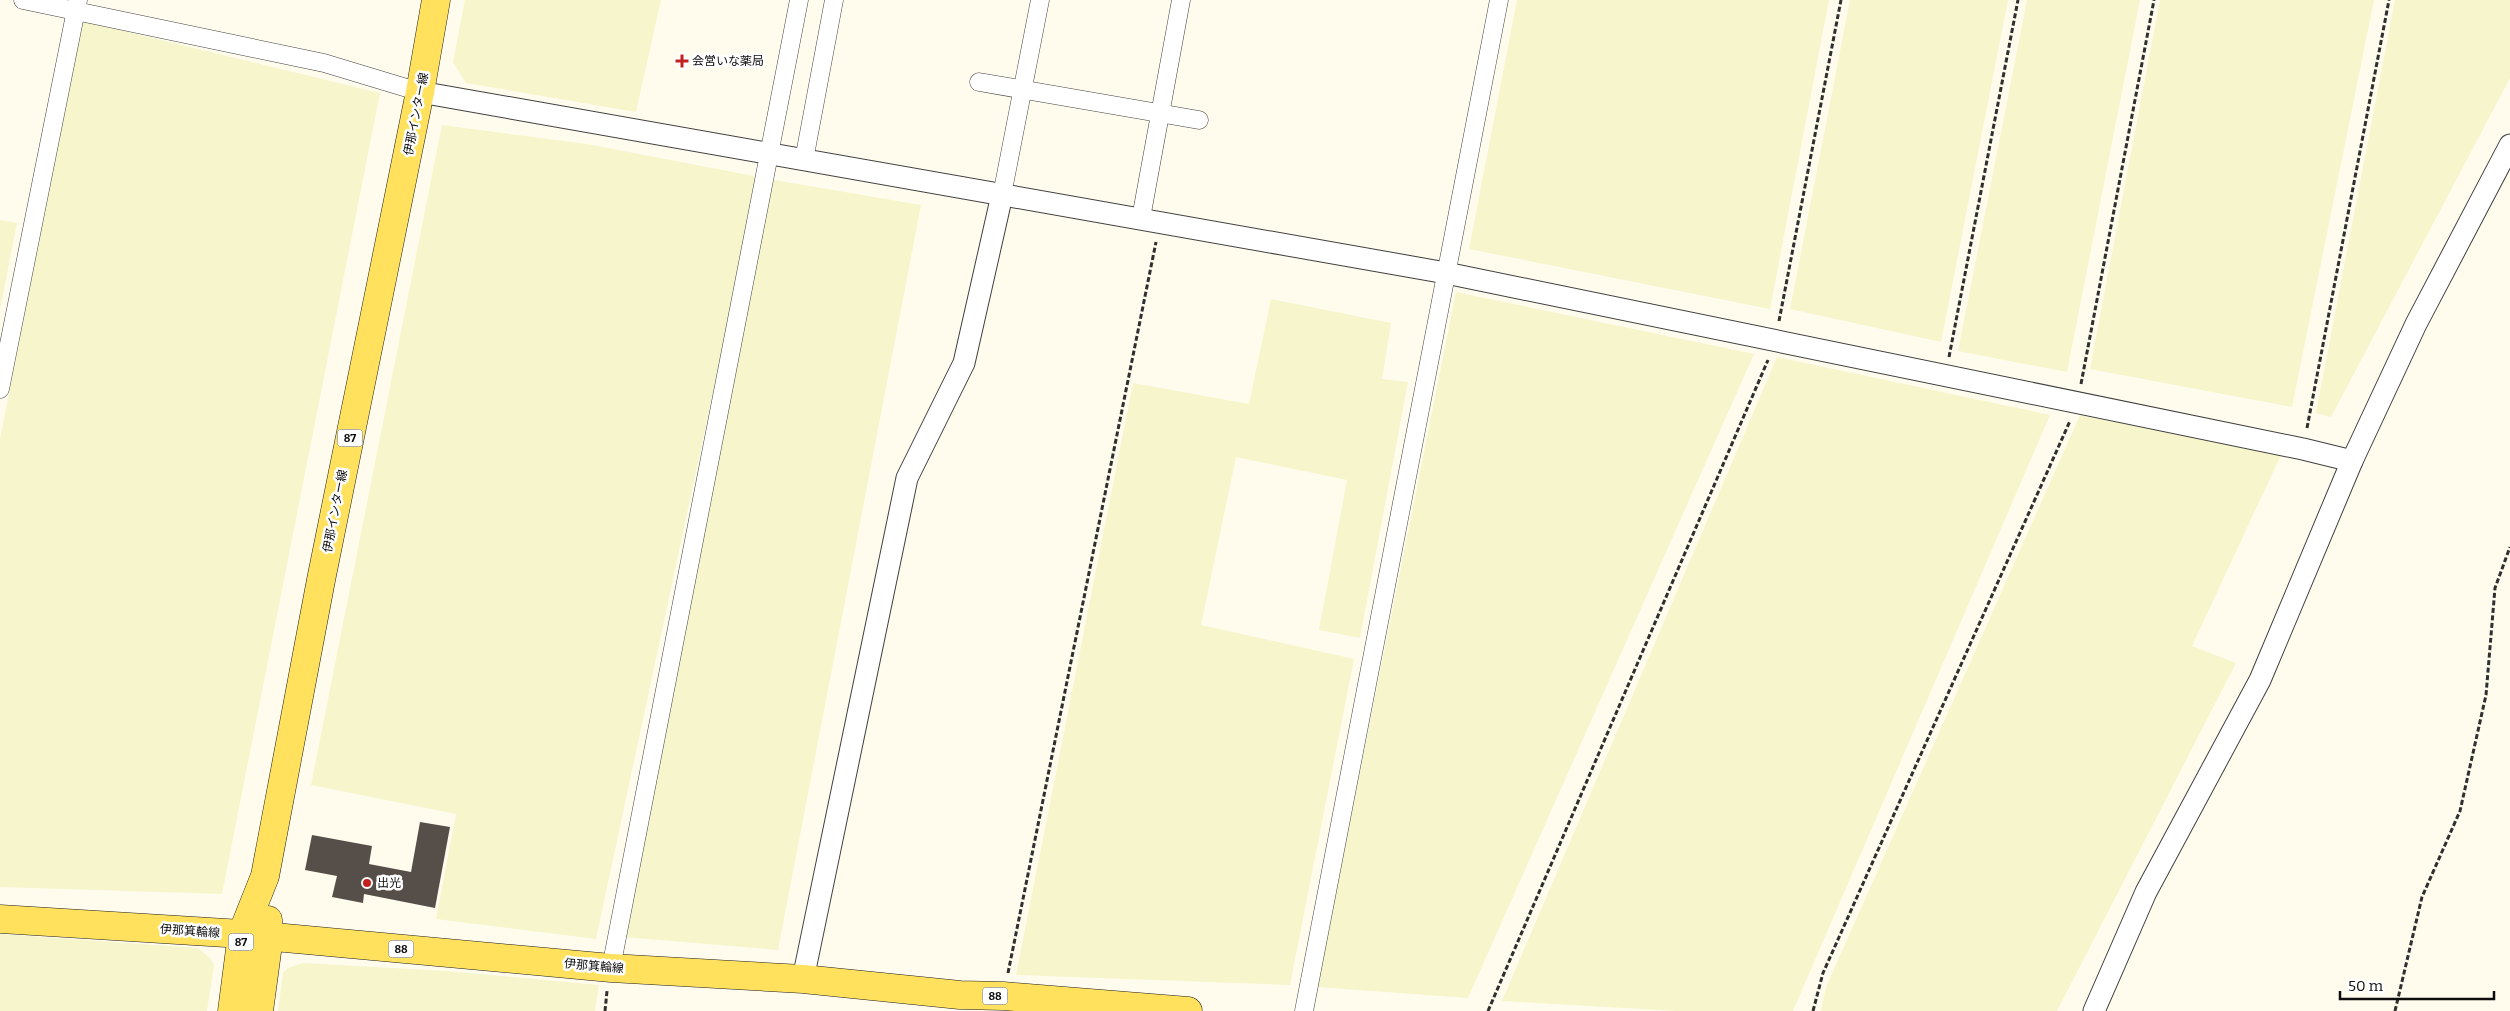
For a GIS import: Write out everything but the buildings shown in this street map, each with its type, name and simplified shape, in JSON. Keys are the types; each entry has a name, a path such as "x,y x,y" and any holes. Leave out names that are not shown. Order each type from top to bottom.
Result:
{"main road":[{"name":"伊那インター線","path":"232,1011 242,934 265,876 321,580 420,92 436,0"},
{"name":"伊那インター線","path":"259,1011 269,937 265,876"},
{"name":"伊那箕輪線","path":"0,919 242,934 611,968 803,979 959,1003 1003,996 1188,1011"}],"street":[{"path":"23,0 77,6 324,63 420,92 1002,195 1151,219 1446,273 2303,449 2352,461"},
{"path":"611,968 799,0"},
{"path":"804,160 834,0"},
{"path":"803,979 907,478 964,362 1002,195 1040,0"},
{"path":"1151,219 1160,114 1181,0"},
{"path":"1304,1011 1499,0"},
{"path":"0,389 77,6"},
{"path":"979,82 1199,120"},
{"path":"2094,1011 2146,892 2260,680 2352,461 2416,324 2510,145"}],"path":[{"path":"1488,1011 1776,342 1842,0"},
{"path":"1945,375 2018,0"},
{"path":"1813,1011 1823,973 2078,403 2154,0"},
{"path":"2303,449 2389,0"},
{"path":"1003,996 1151,219"},
{"path":"2395,1011 2422,897 2460,811 2486,695 2495,588 2510,547"}],"green space":[{"path":"465,0 661,0 636,112 466,83 453,62"},
{"path":"1517,0 1829,0 1770,309 1469,249"},
{"path":"1850,0 2008,0 1941,342 1790,309"},
{"path":"2027,0 2140,0 2067,372 1958,351"},
{"path":"2160,0 2374,0 2292,407 2090,369"},
{"path":"2395,0 2510,0 2510,78 2331,417 2316,413"},
{"path":"82,21 380,93 222,894 0,887 0,439"},
{"path":"442,125 587,144 759,177 596,939 436,919 456,814 311,785"},
{"path":"768,179 921,205 778,950 623,937"},
{"path":"0,220 17,223 0,310"},
{"path":"1456,292 1754,354 1468,998 1317,987"},
{"path":"1271,299 1391,323 1382,379 1408,382 1360,638 1319,630 1347,480 1236,457 1201,625 1354,659 1290,985 1016,975 1133,383 1249,404"},
{"path":"1777,357 2050,415 1793,1011 1677,1011 1502,1001"},
{"path":"2080,415 2281,455 2192,646 2236,663 2057,1011 1821,1011 1826,987"},
{"path":"0,934 198,948 211,959 214,965 207,1011 0,1011"},
{"path":"303,963 447,971 599,985 595,1011 278,1011 283,973 288,968"}],"place":[{"name":"会営いな薬局","path":"682,61"},
{"name":"出光","path":"367,883"}]}
